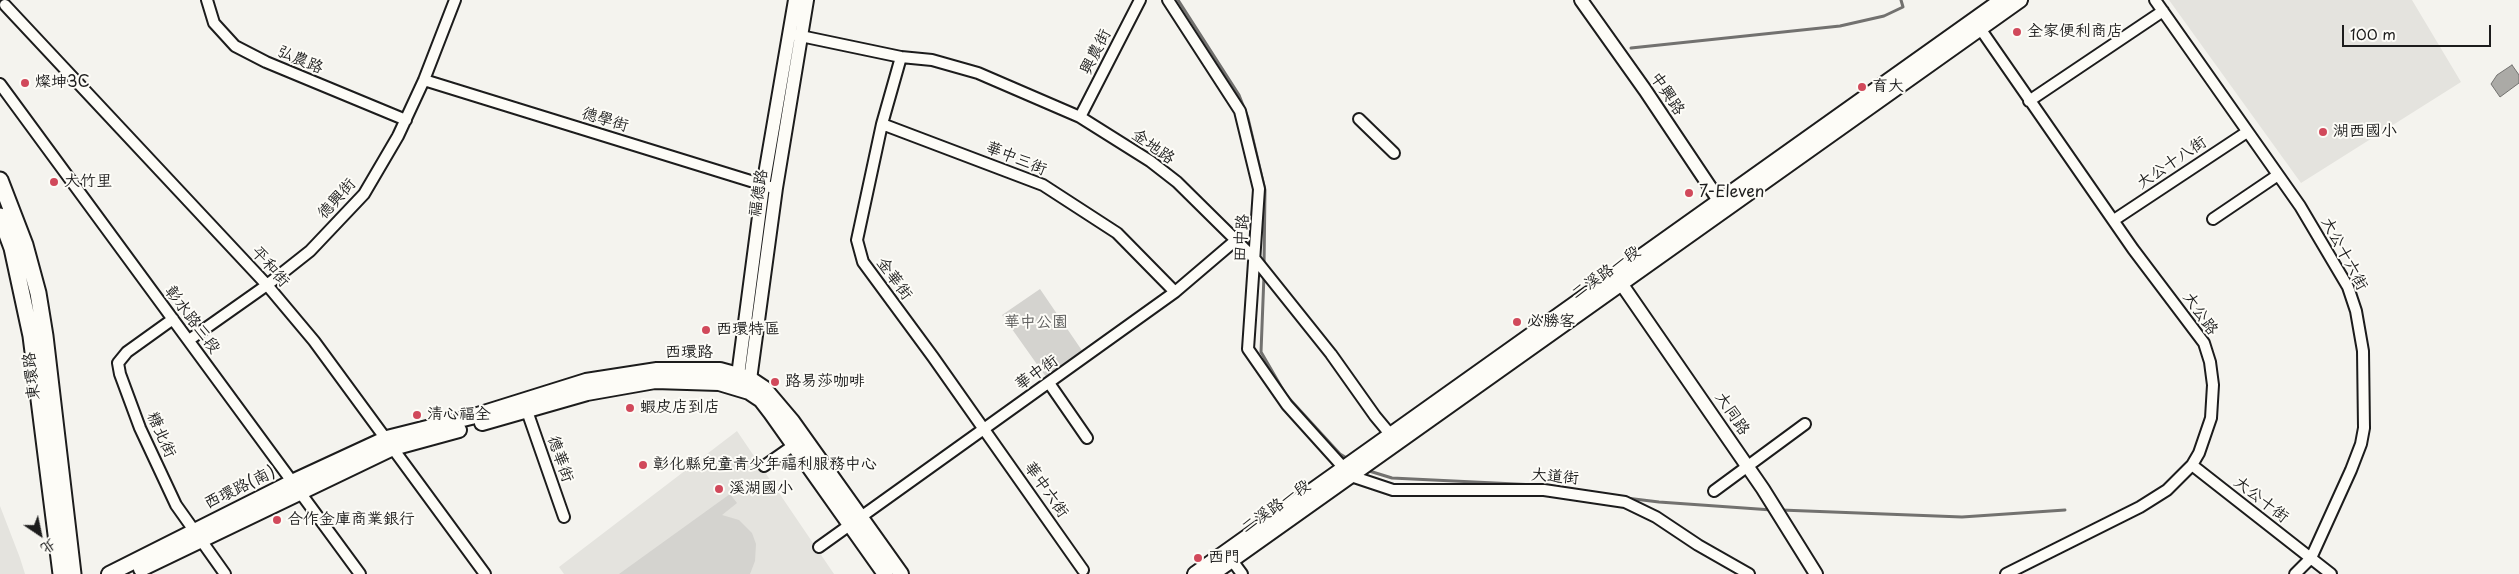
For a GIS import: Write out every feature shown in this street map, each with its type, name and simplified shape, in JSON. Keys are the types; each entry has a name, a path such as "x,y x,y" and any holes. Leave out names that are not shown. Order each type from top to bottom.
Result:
{"main road":[{"name":"二溪路一段","path":"1977,24 2002,0"},
{"name":"二溪路一段","path":"1195,574 1229,556 1977,24 2020,0"},
{"name":"東環路","path":"0,180 25,245 38,293 45,336 73,574"},
{"name":"東環路","path":"0,216 14,256 31,336 60,574"},
{"name":"西環路","path":"390,443 586,381 657,370 720,370 743,383 761,400 794,445 900,574"},
{"name":"西環路","path":"390,443 527,410 587,393 654,381 743,383 764,388 777,402 855,521 886,574"},
{"name":"西環路(南)","path":"131,574 197,535 390,443"},
{"name":"二溪路一段","path":"1212,574 1229,556"},
{"name":"西環路(南)","path":"109,574 144,567"}],"street":[{"name":"弘農路","path":"207,0 214,23 235,46 266,62 406,120"},
{"name":"德興街","path":"188,340 267,285 310,251 364,194 406,120 424,80 455,0"},
{"name":"福德路","path":"743,383 776,188 796,35 794,0"},
{"name":"福德路","path":"743,383 763,186 796,35 807,0"},
{"name":"興農街","path":"1080,117 1140,0"},
{"name":"田中路","path":"1168,0 1240,111 1259,189 1248,350 1287,405 1354,467"},
{"name":"中興路","path":"1581,0 1645,90 1722,205"},
{"name":"大公十六街","path":"2156,0 2314,228 2348,287 2356,311 2363,351 2364,428 2351,470 2311,558"},
{"name":"平和街","path":"5,4 267,285 314,341 485,574"},
{"path":"2029,100 2163,11"},
{"name":"大公路","path":"1977,24 2133,249 2204,343 2210,362 2213,385 2211,418 2203,444 2192,465 2167,490 2140,508 2006,574"},
{"name":"金地路","path":"796,35 901,57 932,60 978,73 1080,117 1157,166 1177,182 1255,259 1331,354 1394,439"},
{"path":"882,124 901,57"},
{"name":"德學街","path":"424,80 763,186 776,188"},
{"name":"彰水路三段","path":"0,84 298,487 360,574"},
{"path":"1359,119 1394,153"},
{"name":"華中三街","path":"882,124 1043,185 1117,233 1175,292"},
{"name":"金華街","path":"882,124 857,240 859,252 863,262 984,428"},
{"name":"大公十八街","path":"2114,220 2247,132"},
{"path":"2213,219 2278,175"},
{"name":"華中街","path":"819,547 1175,292 1236,240"},
{"name":"大同路","path":"1619,280 1747,465 1816,574"},
{"name":"糖北街","path":"173,319 127,352 118,363 140,428 176,505 225,574"},
{"path":"1049,383 1087,438"},
{"name":"德華街","path":"527,410 564,517"},
{"path":"1714,490 1805,424"},
{"name":"華中六街","path":"984,428 1083,570"},
{"path":"764,466 794,445"},
{"name":"大公十街","path":"2192,465 2331,574"},
{"name":"大道街","path":"1354,467 1393,490 1544,490 1625,502 1656,517 1698,545 1750,574"},
{"path":"1229,556 1242,574"},
{"path":"2295,574 2311,558"}],"shaded area":[{"name":"湖西國小","path":"2169,0 2412,0 2461,82 2301,183"},
{"path":"2512,65 2519,75 2519,83 2500,97 2491,84 2497,75"},
{"name":"溪湖國小","path":"737,431 834,574 564,574 559,567"},
{"path":"0,506 20,558 25,574 0,574"}],"green space":[{"name":"華中公園","path":"1040,289 1083,352 1046,377 1002,315"},
{"path":"730,494 737,503 722,515 739,520 752,533 756,544 755,561 750,574 619,574"}],"waterway":[{"path":"1178,0 1239,95 1248,118 1265,190 1264,266"},
{"path":"1631,48 1840,26 1884,16 1903,7 1901,0"},
{"path":"1264,275 1261,352 1286,395 1340,454 1350,460"},
{"path":"1366,470 1392,478 1536,485"},
{"path":"1626,498 1772,510"},
{"path":"1781,510 1962,517 2065,510"}],"place":[{"name":"全家便利商店","path":"2017,32"},
{"name":"燦坤3C","path":"25,83"},
{"name":"育大","path":"1862,87"},
{"name":"湖西國小","path":"2323,132"},
{"name":"大竹里","path":"54,182"},
{"name":"7-Eleven","path":"1689,193"},
{"name":"必勝客","path":"1517,322"},
{"name":"西環特區","path":"706,330"},
{"name":"路易莎咖啡","path":"775,382"},
{"name":"蝦皮店到店","path":"630,408"},
{"name":"清心福全","path":"417,415"},
{"name":"彰化縣兒童青少年福利服務中心","path":"643,465"},
{"name":"溪湖國小","path":"719,489"},
{"name":"合作金庫商業銀行","path":"277,520"},
{"name":"西門","path":"1198,558"}]}
